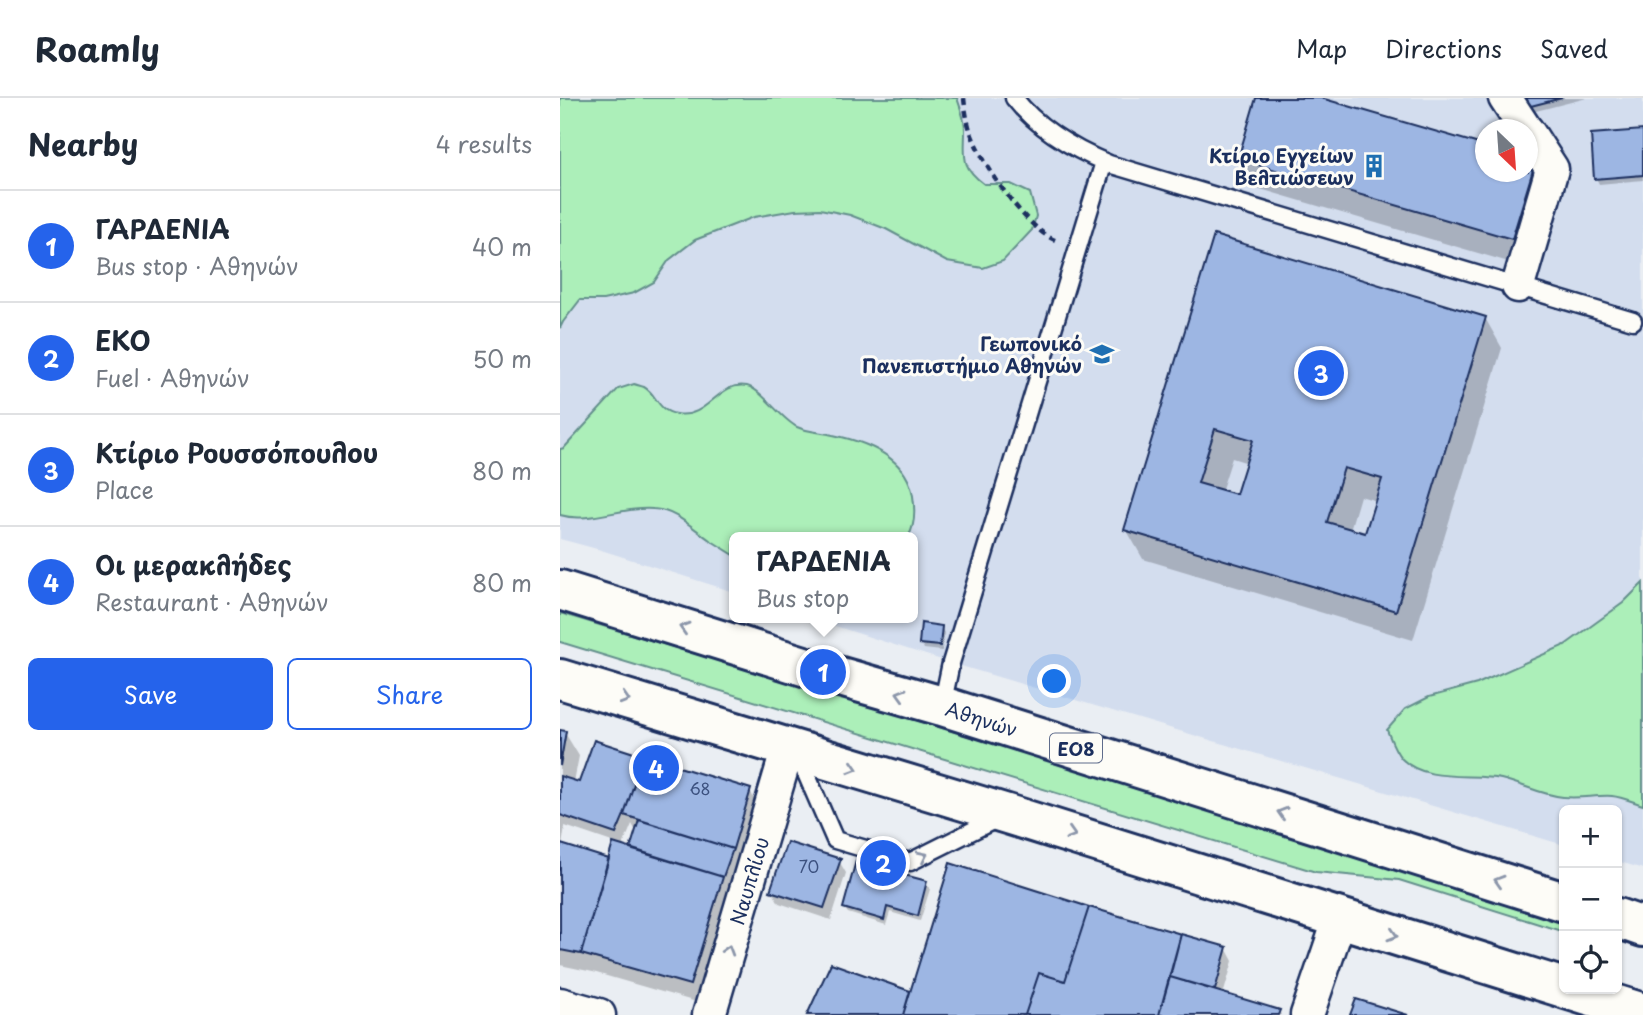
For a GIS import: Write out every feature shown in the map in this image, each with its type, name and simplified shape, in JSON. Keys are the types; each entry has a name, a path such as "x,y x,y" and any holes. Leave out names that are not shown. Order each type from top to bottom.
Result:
{"highway":[{"name":"Αθηνών","path":"560,590 942,706 1559,900"},
{"path":"560,679 1007,814 1559,986"},
{"path":"1622,920 1643,927"},
{"path":"1576,994 1603,1008 1643,1013"}],"street":[{"path":"1505,98 1519,119"},
{"path":"1518,286 1552,169 1538,148"},
{"name":"Ναυπλίου","path":"709,1015 792,749"},
{"path":"1307,1015 1340,918"},
{"path":"560,1004 598,1015"}],"lane":[{"path":"1014,98 1053,135 1104,162 1633,321"},
{"path":"942,706 951,663 1104,162"},
{"path":"792,749 835,840 910,862 1007,814"}],"path":[{"path":"964,98 966,116 976,144 1011,199 1032,225 1047,237 1077,247"}],"shaded area":[{"name":"Γεωπονικό Πανεπιστήμιο Αθηνών","path":"560,98 1643,98 1643,869 1622,863 1622,805 1559,805 1559,844 951,663 826,623 918,623 918,532 729,532 729,590 560,539"}],"green space":[{"path":"560,98 957,98 964,122 967,166 971,172 984,184 1011,184 1030,193 1036,216 1032,230 1003,261 983,268 947,262 886,229 850,215 820,209 754,217 695,240 669,260 654,282 634,293 603,300 580,300 560,328"},
{"path":"634,384 644,387 665,410 687,414 697,411 728,389 737,386 753,388 797,427 859,442 894,461 909,482 913,496 914,512 910,532 729,532 729,552 683,520 661,510 641,509 583,517 560,515 560,449 564,448 618,389"},
{"path":"1643,583 1643,805 1612,796 1555,796 1501,779 1449,776 1423,771 1402,759 1393,746 1387,730 1405,709 1429,697 1477,684 1565,645 1623,603"},
{"path":"560,613 1175,798 1559,919 1559,930 1399,880 1316,872 560,642"}],"building":[{"name":"Κτίριο Εγγείων Βελτιώσεων","path":"1256,98 1321,98 1475,143 1475,182 1529,182 1512,239 1238,159"},
{"path":"1521,98 1562,98 1523,108"},
{"path":"1643,130 1643,175 1594,179 1591,134"},
{"path":"1214,235 1486,317 1396,611 1124,530","holes":["1215,429 1253,440 1236,494 1198,483","1344,468 1382,479 1365,533 1327,522"]},
{"path":"921,623 942,626 940,646 919,644"},
{"path":"560,730 566,731 560,766"},
{"path":"594,740 643,756 616,834 560,815 560,776 579,782"},
{"path":"643,756 751,789 733,849 624,815"},
{"path":"639,820 733,849 723,877 630,849"},
{"path":"787,842 841,859 824,908 770,891"},
{"path":"613,843 723,877 690,985 581,954"},
{"path":"561,844 609,859 581,954 560,950"},
{"path":"859,850 900,861 897,873 927,881 918,916 887,907 884,920 843,908"},
{"path":"950,863 1089,907 1065,981 1039,973 1025,1015 903,1015"},
{"path":"1089,907 1181,934 1159,1015 1025,1015 1039,973 1065,981"},
{"path":"1181,934 1227,947 1215,990 1170,977"},
{"path":"831,963 910,991 903,1015 807,1015"},
{"path":"1170,977 1280,1010 1278,1015 1159,1015"},
{"path":"1356,999 1408,1015 1350,1015"}],"place":[{"name":"Κτίριο Εγγείων Βελτιώσεων","path":"1374,166"},
{"name":"Γεωπονικό Πανεπιστήμιο Αθηνών","path":"1102,354"},
{"name":"Κτίριο Ρουσσόπουλου","path":"1321,373"},
{"name":"ΓΑΡΔΕΝΙΑ","path":"823,672"},
{"name":"Οι μερακλήδες","path":"656,768"},
{"name":"EKO","path":"883,863"}]}
